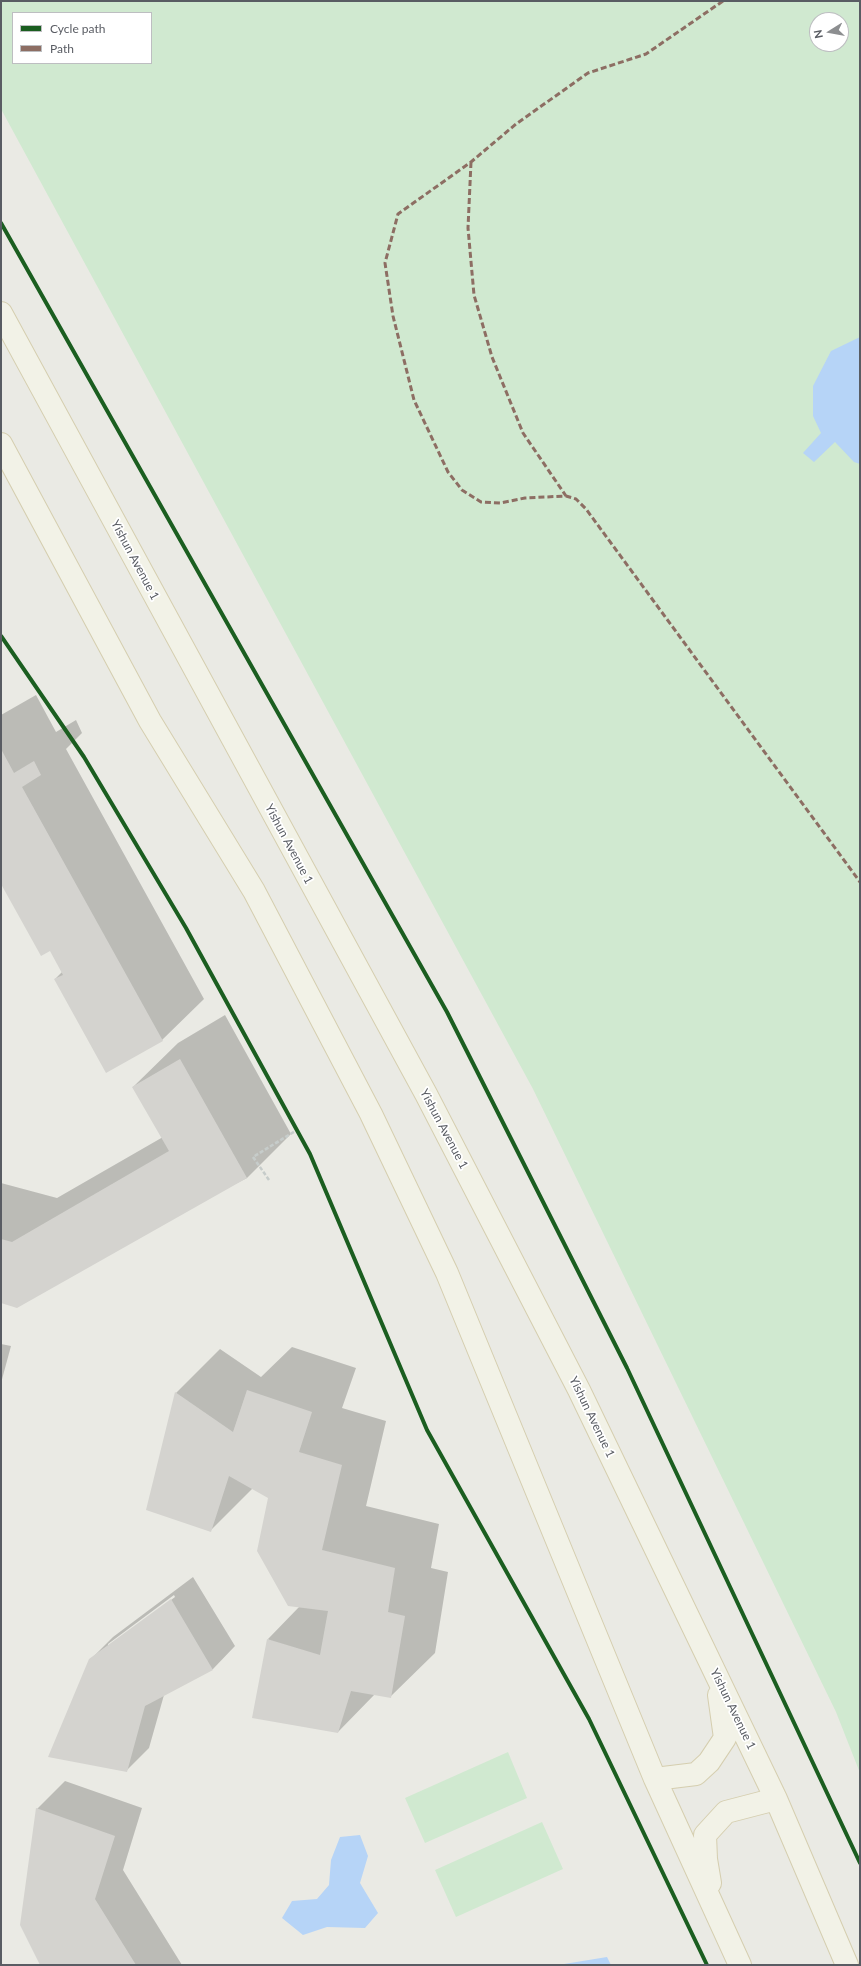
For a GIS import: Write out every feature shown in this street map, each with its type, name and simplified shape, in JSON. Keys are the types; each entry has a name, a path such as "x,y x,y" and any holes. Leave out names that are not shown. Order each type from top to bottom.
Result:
{"main road":[{"name":"Yishun Avenue 1","path":"1,313 426,1094 579,1390 776,1799 847,1965"},
{"path":"1,444 6,461 150,721 254,891 371,1114 447,1273 655,1779 740,1965"},
{"path":"655,1779 696,1774 709,1762 725,1738 716,1674"},
{"path":"714,1908 706,1859 705,1835 726,1812 776,1799"}],"path":[{"path":"1,223 448,1012 627,1368 860,1863"},
{"path":"293,1123 300,1136"},
{"path":"268,1180 253,1157 297,1130"}],"green space":[{"path":"1,1 860,1 860,1773 836,1712 533,1089 1,109"},
{"path":"508,1752 527,1798 425,1843 405,1798"},
{"path":"542,1822 563,1869 456,1917 435,1870"}],"water":[{"path":"860,337 860,464 854,462 835,442 814,462 803,453 821,433 813,416 813,386 831,351"},
{"path":"360,1835 368,1856 360,1883 378,1913 365,1928 327,1927 303,1935 282,1918 292,1901 317,1899 329,1885 331,1860 340,1837"},
{"path":"607,1957 611,1965 558,1965"}],"building":[{"path":"1,749 14,773 34,761 41,775 22,787 163,1041 106,1073 54,979 63,975 50,951 41,956 1,884"},
{"path":"180,1059 247,1178 17,1308 1,1303 1,1239 12,1242 169,1151 132,1087"},
{"path":"247,1390 312,1412 299,1452 342,1465 322,1550 395,1568 388,1612 405,1616 391,1698 351,1691 338,1733 252,1718 267,1639 320,1655 328,1611 288,1606 257,1551 268,1498 229,1476 211,1532 146,1510 175,1392 233,1432"},
{"path":"171,1599 213,1670 145,1706 127,1772 48,1757 89,1659"},
{"path":"36,1808 115,1836 95,1899 136,1965 40,1965 20,1925"}],"marked path":[{"path":"723,1 646,54 588,73 516,124 471,162 398,214 385,263 393,316 414,400 448,472 462,490 481,502 500,503 525,498 566,496 576,499 586,509 860,882"},
{"path":"471,162 468,228 474,295 492,357 523,433 566,496"}],"cycle path":[{"path":"1,223 447,1012 627,1368 860,1863"},
{"path":"1,636 84,757 186,928 310,1154 427,1430 589,1719 707,1965"}]}
